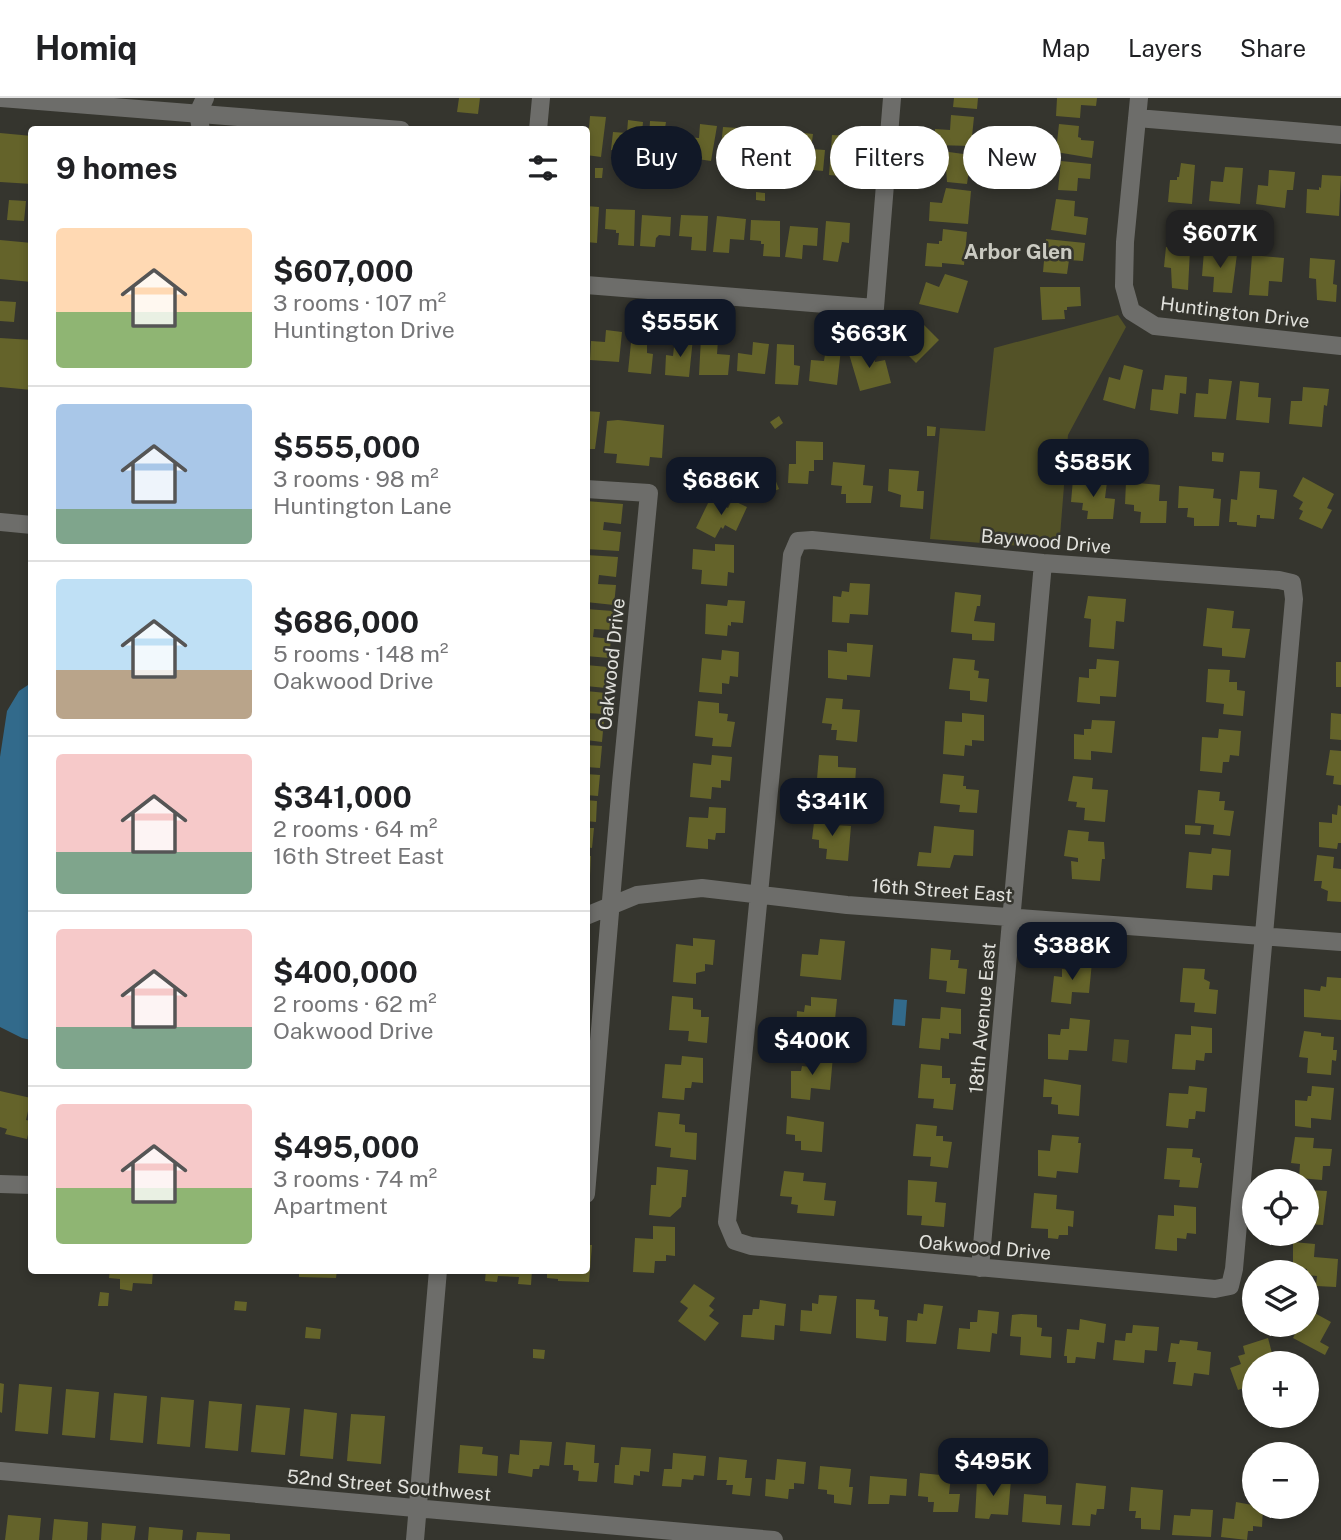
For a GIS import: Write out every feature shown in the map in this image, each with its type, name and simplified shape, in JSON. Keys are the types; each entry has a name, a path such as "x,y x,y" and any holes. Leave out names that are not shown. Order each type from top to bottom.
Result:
{"street":[{"path":"1,98 351,126"},
{"path":"538,126 541,98"},
{"path":"590,285 875,308 892,98"},
{"name":"Huntington Drive","path":"1139,98 1125,242 1124,286 1131,312 1155,326 1341,346"},
{"path":"1137,118 1341,135"},
{"name":"Oakwood Drive","path":"590,489 649,493 590,1146"},
{"path":"0,522 28,525"},
{"name":"Baywood Drive","path":"759,894 792,555 798,541 813,540 1043,563 1292,583 1294,599 1262,936"},
{"name":"18th Avenue East","path":"980,1268 1043,563"},
{"name":"16th Street East","path":"590,914 637,895 702,888 846,905 1341,942"},
{"name":"Oakwood Drive","path":"759,894 727,1222 735,1241 751,1246 1215,1289 1230,1286 1234,1269 1262,936"},
{"path":"0,1184 28,1185"},
{"path":"415,1540 438,1274"},
{"name":"52nd Street Southwest","path":"0,1471 774,1540"}],"shaded area":[{"path":"1118,315 1126,327 1068,435 1059,549 930,539 940,428 985,431 994,348"},
{"path":"1114,1039 1129,1040 1127,1063 1112,1061"}],"water":[{"path":"28,685 28,1039 0,1027 0,757 7,711 19,691"},
{"path":"894,999 907,1000 905,1026 892,1025"}],"building":[{"path":"459,98 480,98 478,114 457,112"},
{"path":"954,98 978,98 977,109 953,107"},
{"path":"1057,98 1097,98 1096,106 1081,105 1080,118 1056,116"},
{"path":"951,115 974,117 973,126 963,126 963,146 949,145"},
{"path":"590,116 606,117 601,157 590,156"},
{"path":"628,120 643,122 643,126 628,126"},
{"path":"650,121 666,122 665,126 650,126"},
{"path":"700,124 717,126 711,161 702,160 702,126"},
{"path":"1059,124 1079,126 1078,137 1081,140 1094,141 1092,158 1061,153 1061,126"},
{"path":"0,133 28,136 28,184 0,182"},
{"path":"816,149 825,150 823,171 816,170"},
{"path":"949,152 963,154 963,184 949,182"},
{"path":"1061,161 1091,164 1090,179 1078,178 1077,191 1058,190 1061,189"},
{"path":"1181,163 1195,165 1192,204 1168,202 1170,180 1177,180 1179,177"},
{"path":"1225,167 1243,168 1240,204 1209,201 1211,181 1223,182"},
{"path":"595,168 603,168 602,178 595,178"},
{"path":"1269,170 1295,172 1293,190 1287,190 1285,208 1256,204 1258,185 1268,186"},
{"path":"1322,175 1341,176 1339,216 1306,213 1307,189 1319,190"},
{"path":"946,189 971,191 968,224 929,221 930,202 942,203"},
{"path":"756,192 765,193 765,201 756,200"},
{"path":"1056,199 1075,201 1074,216 1088,218 1086,235 1051,230"},
{"path":"9,200 26,201 24,221 7,220"},
{"path":"590,206 599,207 597,243 590,242"},
{"path":"606,209 635,210 634,246 618,245 619,233 605,229"},
{"path":"642,215 671,217 670,236 659,235 655,247 640,246"},
{"path":"681,215 708,216 706,251 691,250 692,237 679,236"},
{"path":"717,216 746,219 744,240 730,239 729,253 713,252"},
{"path":"751,220 780,221 780,257 763,256 764,244 750,240"},
{"path":"826,221 850,223 849,243 842,242 838,262 823,260"},
{"path":"790,226 818,228 817,246 803,245 802,259 785,257"},
{"path":"943,229 967,232 964,265 942,263 942,267 925,266 927,243 939,244 939,241 942,241"},
{"path":"1188,230 1197,231 1196,240 1187,239"},
{"path":"1046,239 1085,243 1083,261 1069,260 1067,274 1043,272"},
{"path":"0,240 28,243 28,282 0,279"},
{"path":"1166,247 1190,249 1188,290 1172,288 1171,268 1164,267"},
{"path":"1204,251 1237,254 1232,293 1213,292 1214,277 1202,276"},
{"path":"1252,255 1284,258 1282,282 1269,281 1268,296 1249,295"},
{"path":"1310,258 1335,260 1333,284 1337,285 1336,302 1317,300 1316,279 1309,278"},
{"path":"945,274 968,281 958,313 919,304 926,282 939,287"},
{"path":"1040,287 1080,287 1081,306 1067,307 1067,310 1064,310 1065,319 1042,320"},
{"path":"0,301 16,302 14,322 0,321"},
{"path":"911,312 939,340 916,363 899,346 906,335 897,326"},
{"path":"606,330 622,332 619,362 590,360 591,341 605,342"},
{"path":"632,333 647,334 647,353 653,354 651,374 628,372"},
{"path":"678,336 693,338 689,377 665,375 666,355 673,356"},
{"path":"0,338 28,340 28,390 0,387"},
{"path":"701,338 718,340 717,354 730,355 728,375 699,375"},
{"path":"753,342 769,344 765,374 737,371 738,353 752,355"},
{"path":"777,344 794,345 794,365 800,366 798,385 775,384"},
{"path":"826,348 841,349 837,385 809,381 811,360 824,361"},
{"path":"872,348 875,362 885,360 891,383 860,391 849,354"},
{"path":"1124,365 1143,370 1135,409 1103,400 1109,377 1120,380"},
{"path":"1165,375 1187,377 1186,394 1180,393 1178,414 1150,410 1152,389 1163,390"},
{"path":"1209,379 1232,381 1226,419 1194,417 1196,393 1208,394"},
{"path":"1240,381 1259,383 1258,397 1271,398 1269,423 1236,420"},
{"path":"1303,387 1329,389 1322,427 1289,424 1291,401 1302,401"},
{"path":"590,411 600,412 595,449 590,449"},
{"path":"779,416 783,423 775,429 770,422"},
{"path":"607,421 664,425 662,458 650,457 649,466 616,463 617,454 604,453"},
{"path":"927,426 936,427 935,436 927,436"},
{"path":"796,441 823,442 823,460 814,460 814,471 809,471 808,484 788,483 789,464 796,464"},
{"path":"1212,452 1224,453 1223,462 1212,461"},
{"path":"758,457 765,475 772,472 779,489 758,498 753,485 740,489 731,468"},
{"path":"833,462 865,465 863,485 873,486 871,503 846,503 846,494 841,494 842,486 831,485"},
{"path":"889,469 919,471 917,491 924,491 923,509 900,507 901,495 888,491"},
{"path":"1240,471 1260,472 1259,488 1277,490 1274,519 1260,518 1260,515 1257,515 1256,527 1229,522 1231,499 1237,500"},
{"path":"1303,477 1334,494 1327,508 1332,510 1322,529 1299,519 1303,511 1299,509 1303,502 1293,496"},
{"path":"1073,479 1107,482 1105,498 1115,499 1113,519 1087,519 1088,511 1082,510 1083,503 1071,502"},
{"path":"1126,482 1160,485 1159,501 1167,501 1166,523 1140,523 1141,512 1134,511 1134,505 1125,504"},
{"path":"1179,486 1214,489 1213,498 1221,499 1219,526 1194,526 1194,518 1187,517 1188,508 1178,508"},
{"path":"710,499 728,508 732,500 747,507 736,531 725,525 715,538 696,528"},
{"path":"590,501 623,504 621,524 604,522 603,530 621,532 619,551 590,549"},
{"path":"715,544 734,545 734,573 728,572 727,586 701,584 702,570 692,569 693,549 715,551"},
{"path":"590,555 618,557 616,577 599,575 598,584 616,585 614,605 590,602"},
{"path":"850,583 870,584 868,615 850,614 849,623 832,622 833,596 841,597 842,591 849,592"},
{"path":"955,592 981,595 974,621 995,623 994,641 972,640 972,634 951,632"},
{"path":"1088,596 1126,599 1124,622 1116,621 1114,649 1089,647 1091,619 1084,618"},
{"path":"728,600 745,601 743,623 731,622 727,636 705,634 706,604 727,606"},
{"path":"1207,608 1234,611 1232,628 1250,629 1245,658 1222,656 1222,648 1203,646"},
{"path":"590,609 613,611 611,630 594,629 593,637 611,639 609,658 590,656"},
{"path":"847,643 873,645 870,677 847,675 847,680 828,678 828,650 847,652"},
{"path":"722,650 739,652 738,677 730,676 729,684 722,683 722,694 699,692 702,658 721,660"},
{"path":"953,658 975,660 974,670 979,671 978,678 989,679 987,702 970,700 970,691 949,689"},
{"path":"1097,659 1119,661 1116,697 1100,696 1100,704 1077,702 1079,677 1089,678 1089,669 1096,669"},
{"path":"1336,662 1341,662 1341,687 1336,687"},
{"path":"590,665 608,667 606,688 590,686"},
{"path":"1208,669 1230,670 1229,682 1237,682 1237,690 1245,691 1243,716 1223,714 1224,704 1206,702"},
{"path":"590,691 606,693 604,714 590,713"},
{"path":"826,698 843,699 842,709 860,710 857,742 836,740 837,730 831,730 832,724 822,723"},
{"path":"698,701 719,703 719,713 728,714 727,721 735,722 731,747 712,746 713,738 695,736"},
{"path":"962,713 984,715 984,741 972,740 972,746 965,745 964,756 943,754 945,721 962,722"},
{"path":"1331,713 1341,714 1341,740 1330,739"},
{"path":"590,719 604,720 602,742 590,740"},
{"path":"1092,720 1115,721 1112,753 1091,751 1091,760 1074,759 1074,734 1084,735 1084,729 1091,729"},
{"path":"1219,729 1241,731 1239,756 1230,755 1229,762 1223,762 1222,773 1200,771 1202,737 1218,738"},
{"path":"590,745 602,746 600,768 590,767"},
{"path":"1330,750 1341,751 1341,785 1333,784 1334,776 1326,775"},
{"path":"712,755 732,757 730,781 721,780 721,788 712,787 711,799 690,797 693,763 711,765"},
{"path":"819,755 838,756 838,767 856,768 854,802 832,800 833,788 825,788 826,780 817,779"},
{"path":"590,774 600,775 598,796 590,795"},
{"path":"943,774 964,776 963,786 966,786 966,789 979,790 977,813 959,812 960,805 940,803"},
{"path":"1073,776 1093,778 1092,789 1108,790 1105,822 1084,820 1085,808 1076,807 1077,802 1068,801"},
{"path":"1198,790 1220,792 1219,801 1225,801 1224,810 1234,811 1230,836 1213,834 1214,825 1195,823"},
{"path":"590,800 597,801 596,822 590,821"},
{"path":"1338,805 1341,806 1341,843 1338,843 1337,849 1319,847 1319,822 1332,823 1332,814 1337,815"},
{"path":"709,807 726,808 725,833 716,833 715,840 708,839 708,849 686,847 689,817 708,818"},
{"path":"815,814 833,816 833,825 851,826 848,861 826,859 827,849 819,848 819,840 812,839"},
{"path":"1185,825 1201,826 1200,835 1185,834"},
{"path":"934,826 974,830 973,856 954,855 950,868 917,866 919,852 931,853"},
{"path":"590,828 594,828 592,848"},
{"path":"1068,830 1089,832 1088,841 1104,842 1105,859 1102,859 1100,881 1072,879 1071,861 1078,862 1078,858 1064,856"},
{"path":"1212,848 1231,850 1229,876 1213,875 1212,890 1186,888 1189,852 1211,854"},
{"path":"1317,855 1334,857 1333,868 1341,869 1341,902 1327,901 1328,891 1321,888 1322,881 1314,881"},
{"path":"693,938 715,940 713,965 705,964 705,971 696,973 696,984 673,982 676,944 693,946"},
{"path":"820,939 845,941 841,980 800,976 802,954 818,955"},
{"path":"931,948 951,950 950,960 959,960 958,968 967,969 965,994 946,992 947,981 929,979"},
{"path":"1071,961 1092,962 1089,993 1072,992 1071,1004 1051,1002 1054,976 1062,977 1062,969 1071,970"},
{"path":"1183,968 1205,969 1204,979 1210,982 1209,989 1218,990 1216,1014 1194,1012 1195,1003 1180,1002"},
{"path":"1327,977 1341,978 1341,1020 1304,1017 1304,989 1320,991 1321,986 1326,987"},
{"path":"672,996 693,998 693,1009 701,1010 701,1017 709,1017 707,1043 688,1041 689,1031 669,1030"},
{"path":"811,997 837,999 834,1030 814,1029 813,1038 796,1036 797,1011 804,1012 805,1005 811,1006"},
{"path":"941,1007 961,1009 961,1034 949,1033 949,1039 941,1038 940,1050 919,1048 922,1018 940,1019"},
{"path":"1070,1018 1090,1020 1087,1051 1069,1050 1068,1060 1048,1059 1048,1034 1060,1035 1061,1029 1069,1029"},
{"path":"1191,1026 1212,1028 1212,1053 1205,1053 1204,1061 1196,1060 1195,1070 1172,1069 1175,1034 1191,1035"},
{"path":"1304,1031 1334,1037 1333,1050 1337,1050 1336,1061 1332,1060 1331,1075 1307,1073 1308,1058 1299,1057"},
{"path":"810,1054 833,1056 830,1090 811,1088 810,1100 791,1098 791,1071 801,1071 802,1066 810,1067"},
{"path":"682,1056 703,1058 703,1083 692,1082 691,1088 685,1088 684,1100 662,1098 665,1064 681,1065"},
{"path":"921,1064 942,1066 942,1078 950,1078 950,1084 956,1084 953,1110 933,1108 934,1099 918,1098"},
{"path":"1044,1079 1081,1085 1079,1116 1058,1114 1058,1105 1051,1104 1052,1097 1043,1097"},
{"path":"1189,1086 1207,1088 1205,1112 1196,1111 1195,1119 1189,1119 1188,1128 1166,1126 1169,1093 1188,1094"},
{"path":"1312,1086 1334,1088 1331,1120 1311,1118 1311,1128 1295,1126 1295,1100 1307,1101 1308,1096 1311,1096"},
{"path":"0,1091 28,1097 27,1139 5,1134 7,1129 0,1127"},
{"path":"658,1112 680,1114 679,1124 685,1125 685,1132 697,1133 696,1160 670,1157 671,1148 655,1146"},
{"path":"787,1116 824,1122 822,1152 801,1150 801,1141 795,1141 795,1135 786,1134"},
{"path":"916,1124 937,1126 936,1136 943,1136 943,1141 952,1142 948,1168 930,1166 931,1157 913,1156"},
{"path":"1052,1135 1079,1137 1078,1143 1081,1143 1078,1173 1057,1171 1056,1178 1038,1176 1038,1150 1050,1151"},
{"path":"1295,1137 1314,1138 1313,1148 1332,1149 1330,1166 1323,1166 1322,1180 1319,1180 1319,1169 1300,1169 1300,1164 1291,1163"},
{"path":"1167,1148 1193,1149 1192,1157 1200,1158 1202,1163 1198,1188 1179,1187 1180,1180 1164,1179"},
{"path":"657,1167 688,1170 686,1197 682,1197 681,1207 670,1217 649,1215 651,1185 656,1185"},
{"path":"784,1171 804,1173 803,1181 826,1183 824,1200 836,1201 834,1216 797,1213 798,1205 791,1204 792,1197 780,1196"},
{"path":"908,1180 937,1182 935,1202 946,1203 944,1227 921,1225 922,1216 907,1215"},
{"path":"1319,1191 1327,1191 1323,1225 1319,1225"},
{"path":"1034,1193 1057,1195 1056,1209 1074,1211 1073,1227 1068,1226 1068,1235 1059,1235 1058,1239 1048,1238 1048,1229 1031,1228"},
{"path":"1174,1205 1196,1207 1196,1234 1187,1233 1186,1239 1177,1238 1177,1251 1155,1249 1158,1215 1174,1216"},
{"path":"653,1226 675,1227 675,1256 666,1255 666,1261 655,1261 654,1273 633,1272 635,1238 653,1239"},
{"path":"1293,1246 1315,1246 1314,1257 1338,1259 1336,1287 1319,1286 1319,1260 1293,1260"},
{"path":"110,1274 153,1274 152,1284 133,1283 132,1291 120,1289 120,1279 109,1278"},
{"path":"299,1274 336,1274 336,1278 299,1277"},
{"path":"486,1274 532,1274 531,1285 518,1284 519,1277 498,1276 497,1282 485,1281"},
{"path":"547,1274 590,1274 589,1282 547,1278"},
{"path":"694,1284 715,1298 709,1306 714,1310 709,1316 719,1323 705,1341 678,1321 688,1308 680,1302"},
{"path":"100,1292 109,1293 108,1306 98,1306"},
{"path":"819,1295 837,1296 831,1334 800,1331 801,1310 812,1311 812,1303 818,1304"},
{"path":"856,1299 875,1300 874,1309 879,1310 879,1316 888,1317 886,1341 856,1338"},
{"path":"760,1300 786,1304 784,1326 775,1325 774,1340 741,1337 743,1315 752,1315 753,1309 759,1309"},
{"path":"235,1301 247,1302 246,1311 234,1310"},
{"path":"924,1304 943,1306 936,1344 906,1342 907,1320 917,1321 918,1313 923,1314"},
{"path":"978,1310 999,1312 997,1334 992,1333 990,1352 957,1349 959,1328 970,1329 970,1322 977,1322"},
{"path":"1012,1315 1037,1315 1037,1327 1042,1328 1041,1336 1052,1337 1051,1358 1020,1355 1021,1337 1010,1336"},
{"path":"1319,1315 1331,1322 1320,1342 1329,1347 1325,1355 1293,1338 1319,1337"},
{"path":"1080,1319 1106,1324 1104,1343 1097,1342 1095,1359 1076,1357 1075,1363 1067,1363 1067,1356 1064,1356 1067,1329 1079,1330"},
{"path":"1133,1325 1159,1327 1157,1351 1145,1350 1144,1363 1113,1360 1115,1340 1125,1341 1126,1333 1132,1333"},
{"path":"306,1327 321,1329 320,1339 305,1338"},
{"path":"1268,1338 1271,1351 1244,1351 1243,1346"},
{"path":"1180,1340 1198,1342 1197,1350 1211,1352 1209,1375 1194,1373 1192,1386 1173,1384 1176,1362 1168,1362 1171,1343 1179,1344"},
{"path":"533,1349 545,1350 544,1359 533,1358"},
{"path":"1242,1355 1242,1389 1238,1390 1230,1368 1241,1364 1238,1356"},
{"path":"0,1383 4,1384 2,1413 0,1412"},
{"path":"19,1384 52,1387 48,1434 15,1431"},
{"path":"66,1389 99,1392 95,1438 62,1435"},
{"path":"114,1393 147,1396 143,1443 110,1440"},
{"path":"161,1397 194,1400 190,1447 157,1444"},
{"path":"209,1401 242,1404 238,1451 205,1448"},
{"path":"256,1405 290,1408 285,1455 251,1452"},
{"path":"304,1409 337,1413 333,1459 300,1456"},
{"path":"351,1414 385,1416 381,1464 347,1461"},
{"path":"520,1440 552,1442 549,1466 540,1465 539,1469 533,1469 532,1477 508,1473 510,1454 519,1455"},
{"path":"566,1442 595,1445 594,1463 599,1463 597,1482 578,1481 579,1471 573,1470 573,1465 564,1465"},
{"path":"460,1445 483,1447 482,1454 498,1456 497,1476 458,1473"},
{"path":"621,1447 651,1449 649,1472 640,1471 640,1476 634,1475 633,1485 614,1483 615,1465 619,1465"},
{"path":"980,1449 988,1457 980,1465 972,1457"},
{"path":"673,1453 706,1456 704,1476 694,1475 693,1480 682,1479 681,1487 662,1486 664,1469 672,1469"},
{"path":"719,1457 747,1460 745,1478 752,1478 750,1496 732,1494 733,1485 726,1485 727,1480 717,1480"},
{"path":"777,1459 806,1462 804,1484 794,1483 794,1489 789,1489 788,1499 765,1496 766,1479 775,1480"},
{"path":"820,1466 851,1469 851,1505 834,1503 834,1495 827,1494 827,1490 818,1489"},
{"path":"920,1473 951,1476 949,1494 960,1494 958,1512 933,1512 934,1502 928,1502 928,1497 918,1496"},
{"path":"870,1476 907,1479 906,1496 890,1495 889,1504 868,1504"},
{"path":"991,1478 1011,1480 1008,1515 991,1514 989,1519 975,1518 977,1481 991,1483"},
{"path":"1076,1483 1106,1486 1104,1509 1097,1509 1096,1515 1091,1514 1090,1526 1072,1525"},
{"path":"1131,1487 1163,1490 1160,1530 1141,1529 1141,1518 1135,1518 1136,1511 1129,1511"},
{"path":"1024,1494 1046,1496 1046,1504 1062,1505 1060,1525 1022,1522"},
{"path":"1236,1502 1242,1503 1242,1519 1262,1519 1262,1527 1253,1526 1253,1531 1248,1531 1247,1540 1221,1537 1223,1518 1234,1519"},
{"path":"1191,1509 1213,1510 1211,1537 1172,1535 1174,1515 1190,1516"},
{"path":"8,1515 41,1518 39,1540 5,1540"},
{"path":"54,1519 88,1522 87,1540 52,1540"},
{"path":"102,1523 136,1526 134,1540 101,1540"},
{"path":"149,1527 183,1530 182,1540 148,1540"},
{"path":"197,1532 230,1534 230,1540 196,1540"}],"district":[{"name":"Arbor Glen","path":"1018,251"}]}
